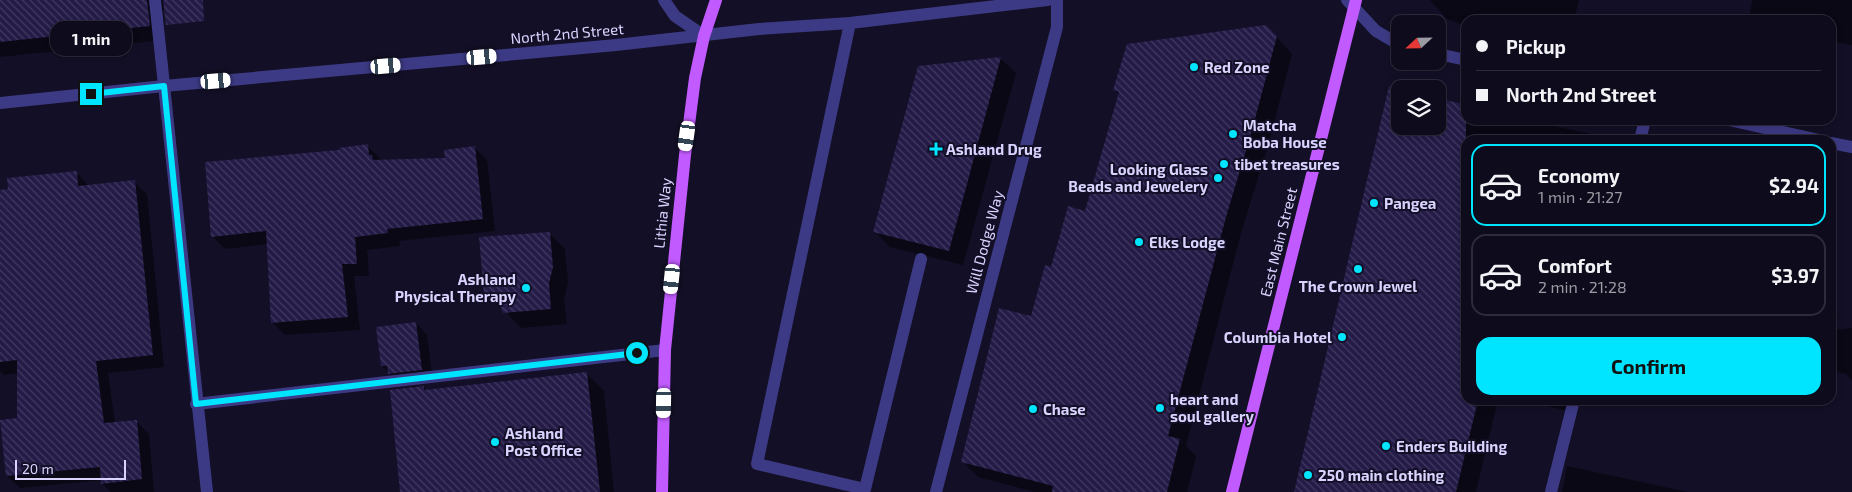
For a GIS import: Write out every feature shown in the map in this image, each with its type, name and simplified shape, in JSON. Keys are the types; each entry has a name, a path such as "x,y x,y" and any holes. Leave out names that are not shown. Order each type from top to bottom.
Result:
{"main road":[{"name":"Lithia Way","path":"662,492 665,350 685,155 695,78 704,36 716,0"},
{"name":"East Main Street","path":"1232,492 1352,2"}],"street":[{"path":"155,0 196,404 207,492"},
{"path":"664,0 675,16 704,36"},
{"name":"North 2nd Street","path":"0,103 704,36 758,29 850,23 1048,0"},
{"name":"Will Dodge Way","path":"936,492 1057,27 1057,0"},
{"path":"1352,2 1376,31 1391,40"},
{"path":"850,23 757,464 866,490 922,259"},
{"path":"1446,56 1461,59"},
{"path":"1752,125 1796,135"},
{"path":"1836,144 1852,147"},
{"path":"196,404 665,350"},
{"path":"1551,492 1573,405"}],"building":[{"path":"0,0 147,0 150,26 0,42"},
{"path":"163,0 203,0 204,21 166,25"},
{"path":"1266,25 1277,36 1226,217 1168,436 1180,439 1167,492 1052,492 1053,486 961,462 999,308 1031,316 1045,265 1051,267 1068,206 1085,211 1119,92 1113,90 1127,44"},
{"name":"Ashland Drug","path":"1001,57 949,251 873,232 918,66"},
{"path":"1389,86 1391,87 1391,135 1446,135 1446,100 1461,104 1461,125 1466,125 1466,135 1461,135 1461,405 1477,405 1456,492 1294,492"},
{"path":"368,144 369,155 372,155 373,160 445,158 444,150 475,146 483,219 387,229 388,233 355,237 357,264 342,264 348,317 271,323 266,231 211,237 205,162 339,150 339,148"},
{"path":"77,171 78,186 135,180 153,355 96,361 104,423 137,420 142,479 101,484 100,467 6,476 0,420 17,418 17,360 0,362 0,190 8,189 7,178"},
{"name":"Ashland Physical Therapy","path":"550,232 553,267 549,283 551,309 503,313 495,293 484,294 479,237"},
{"path":"416,322 422,370 388,374 387,366 381,366 376,327"},
{"name":"Ashland Post Office","path":"587,372 600,492 400,492 390,390 424,386 424,390"}],"place":[{"name":"Red Zone","path":"1194,67"},
{"name":"Matcha Boba House","path":"1233,134"},
{"name":"Ashland Drug","path":"936,149"},
{"name":"tibet treasures","path":"1224,164"},
{"name":"Looking Glass Beads and Jewelery","path":"1218,178"},
{"name":"Pangea","path":"1374,203"},
{"name":"Elks Lodge","path":"1139,242"},
{"name":"The Crown Jewel","path":"1358,269"},
{"name":"Ashland Physical Therapy","path":"526,288"},
{"name":"Columbia Hotel","path":"1342,337"},
{"name":"heart and soul gallery","path":"1160,408"},
{"name":"Chase","path":"1033,409"},
{"name":"Ashland Post Office","path":"495,442"},
{"name":"Enders Building","path":"1386,446"},
{"name":"250 main clothing","path":"1308,475"}],"route":[{"path":"91,94 164,86 196,404 637,353"}]}
